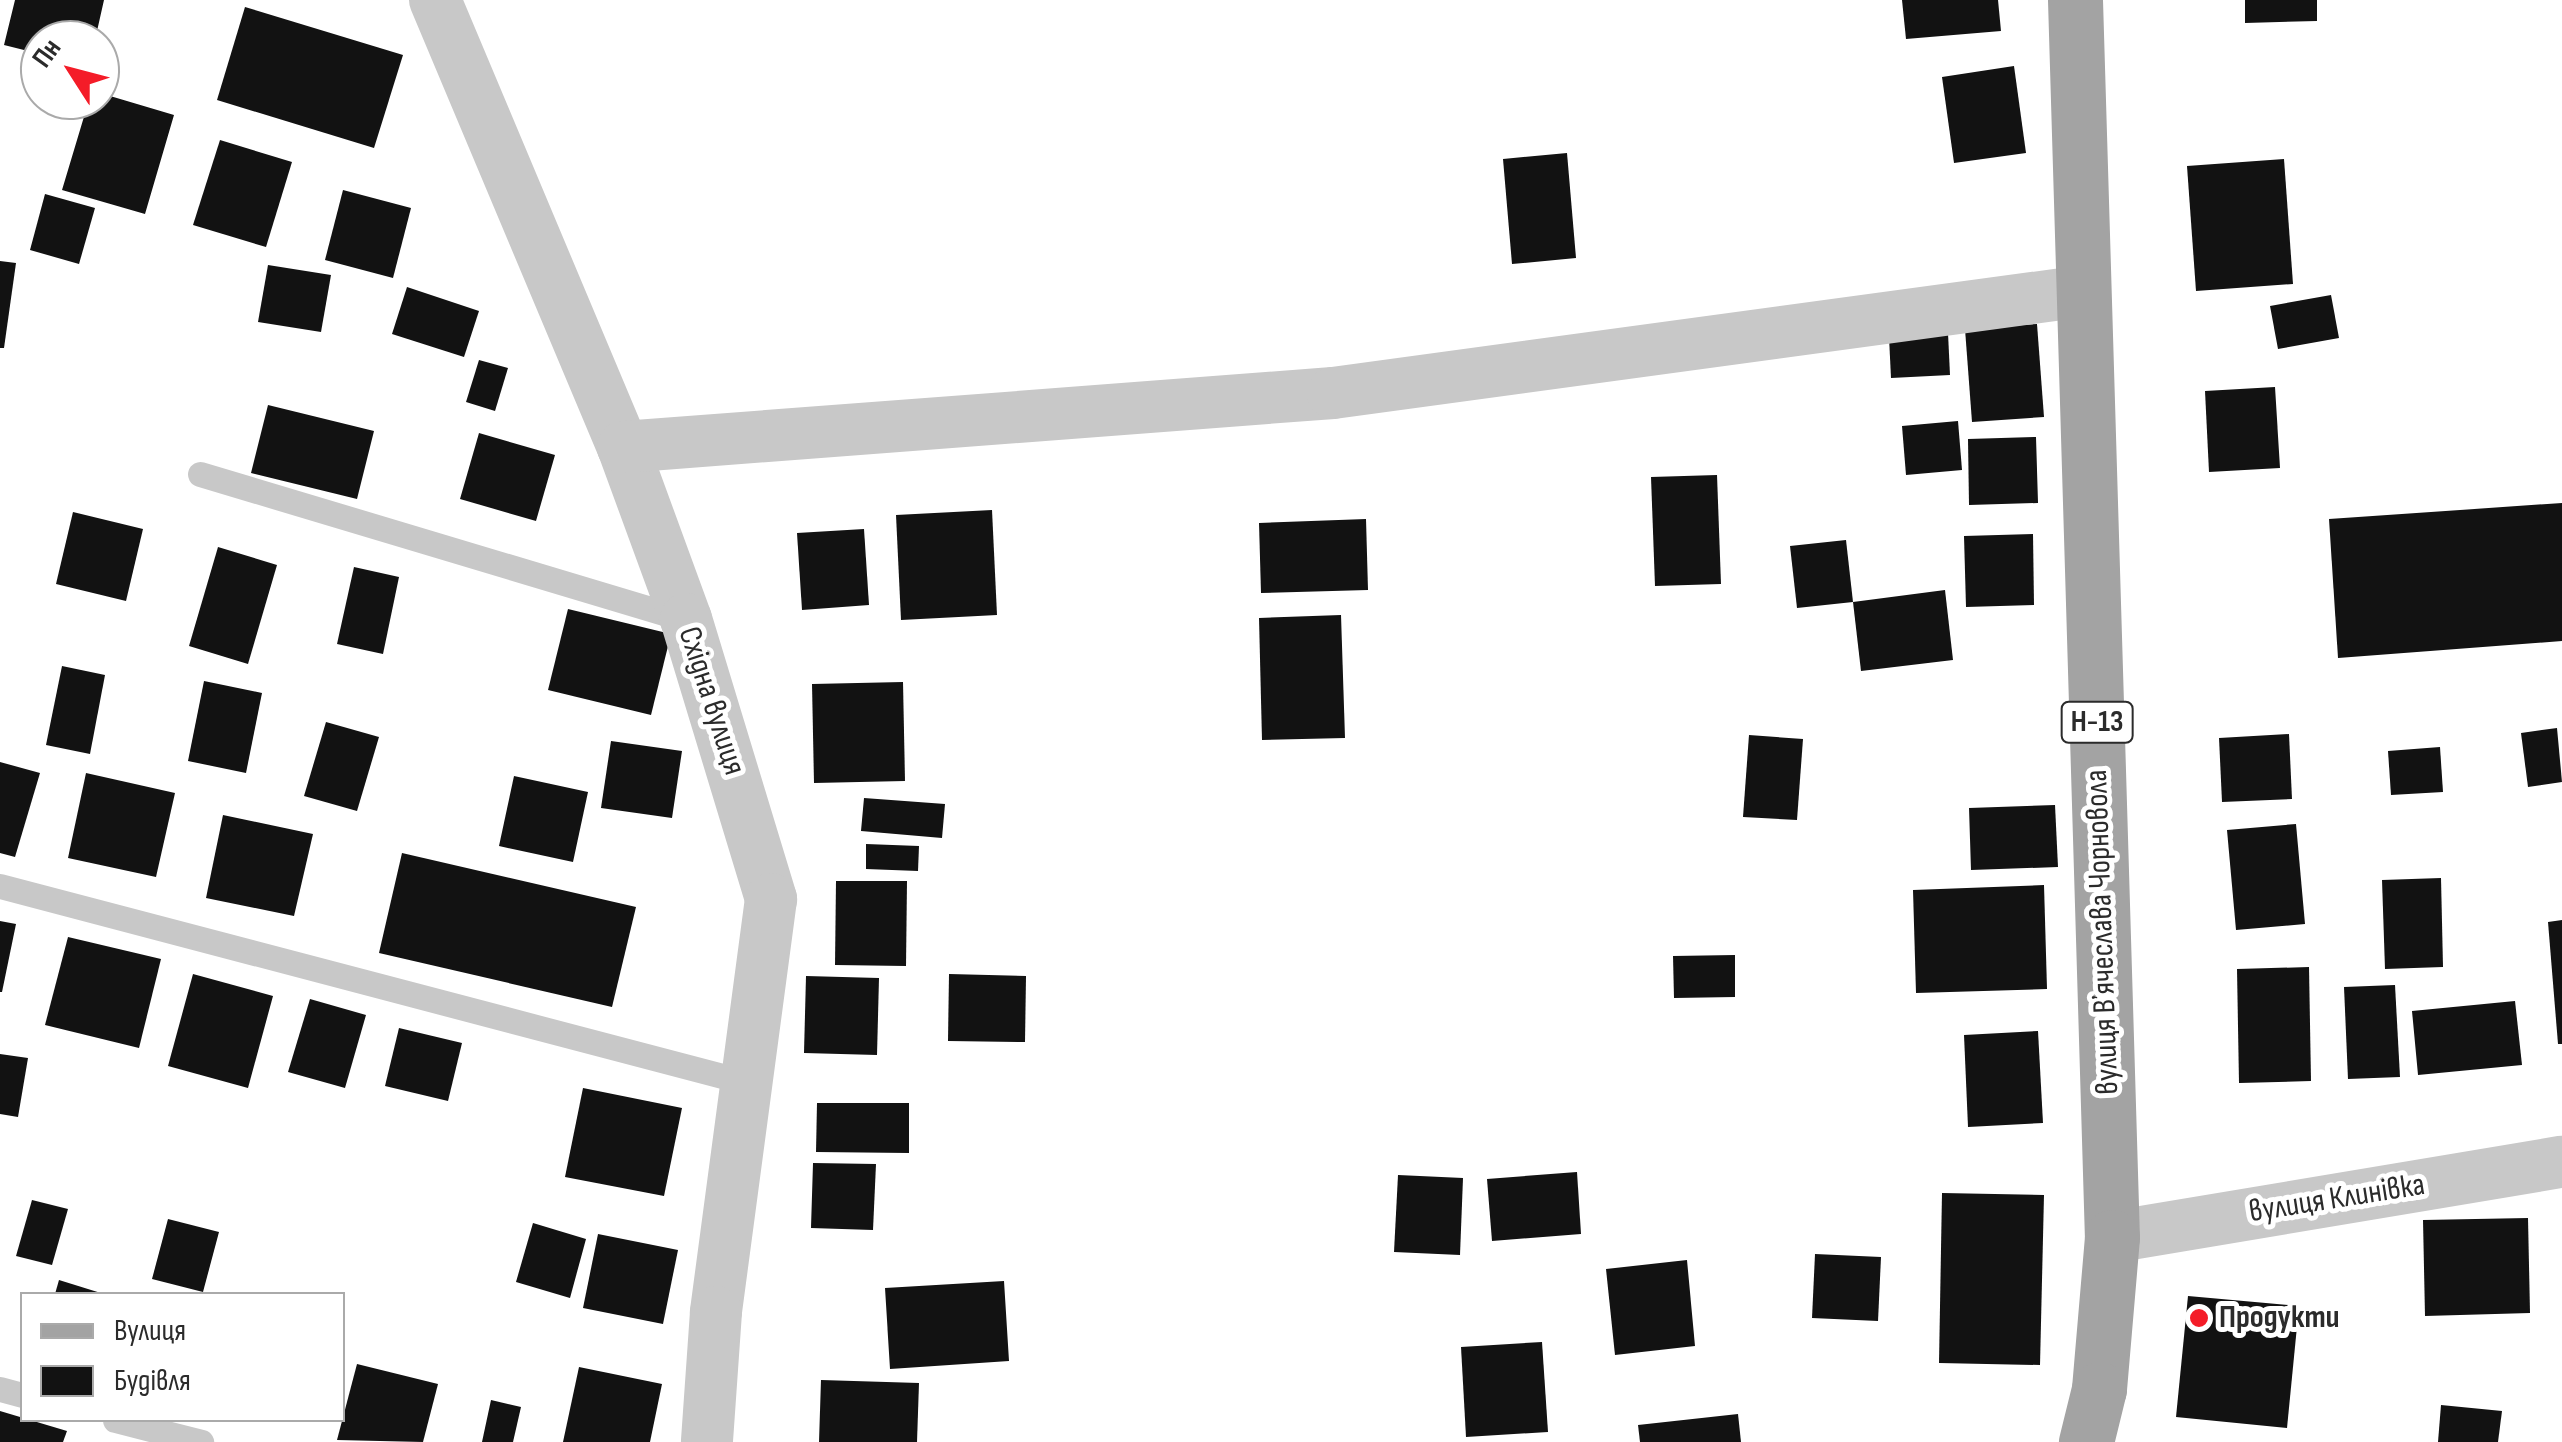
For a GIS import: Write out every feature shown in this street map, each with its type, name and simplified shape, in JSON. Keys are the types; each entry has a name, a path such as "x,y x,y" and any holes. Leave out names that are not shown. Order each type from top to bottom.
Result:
{"main road":[{"name":"вулиця Вʼячеслава Чорновола","path":"2075,0 2112,1237 2098,1388 2086,1442"}],"street":[{"name":"Східна вулиця","path":"435,0 623,447 686,619 771,899 716,1312 707,1442"},
{"path":"623,447 1333,393 2084,292"},
{"name":"вулиця Клинівка","path":"2112,1237 2562,1162"}],"lane":[{"path":"200,474 686,619"},
{"path":"0,886 749,1083"},
{"path":"123,1422 202,1442"}],"building":[{"path":"15,0 104,0 100,20 20,20 20,49 4,45"},
{"path":"1902,0 1998,0 2001,31 1906,39"},
{"path":"2245,0 2317,0 2317,21 2245,23"},
{"path":"245,7 403,55 374,148 217,100"},
{"path":"2014,66 2026,153 1954,163 1942,77"},
{"path":"120,99 174,115 145,214 62,190 83,120 120,120"},
{"path":"220,140 292,162 266,247 193,225"},
{"path":"1567,153 1576,258 1512,264 1503,159"},
{"path":"2284,159 2293,284 2196,291 2187,166"},
{"path":"343,190 411,208 393,278 325,260"},
{"path":"45,194 95,208 79,264 30,250"},
{"path":"0,261 16,263 4,348 0,348"},
{"path":"268,265 331,275 321,332 258,322"},
{"path":"407,287 479,311 464,357 392,334"},
{"path":"2331,295 2339,338 2278,349 2270,306"},
{"path":"2037,324 2044,417 1972,422 1965,329"},
{"path":"1948,333 1950,375 1891,378 1889,337"},
{"path":"479,360 508,368 495,411 466,402"},
{"path":"2275,387 2280,468 2209,472 2205,391"},
{"path":"268,405 374,431 357,499 251,473"},
{"path":"1958,421 1962,470 1906,475 1902,426"},
{"path":"479,433 555,455 536,521 460,499"},
{"path":"2036,437 2038,503 1969,505 1968,439"},
{"path":"1717,475 1721,584 1655,586 1651,477"},
{"path":"2562,503 2562,641 2338,658 2329,519"},
{"path":"992,510 997,615 901,620 896,515"},
{"path":"73,512 143,529 126,601 56,584"},
{"path":"1366,519 1368,590 1261,593 1259,523"},
{"path":"864,529 869,605 802,610 797,533"},
{"path":"2033,534 2034,605 1966,607 1964,536"},
{"path":"1846,540 1853,602 1797,608 1790,546"},
{"path":"218,547 277,565 248,664 189,646"},
{"path":"354,567 399,577 383,654 337,644"},
{"path":"1945,590 1953,660 1861,671 1853,602"},
{"path":"568,609 671,634 651,715 548,690"},
{"path":"1341,615 1345,738 1262,740 1259,618"},
{"path":"62,666 105,675 90,754 46,745"},
{"path":"204,681 262,693 246,773 188,761"},
{"path":"903,682 905,781 814,783 812,684"},
{"path":"326,722 379,737 357,811 304,796"},
{"path":"2557,728 2562,782 2528,787 2521,733"},
{"path":"2289,734 2292,799 2222,802 2219,738"},
{"path":"1749,735 1803,739 1797,820 1743,817"},
{"path":"611,741 682,751 672,818 601,808"},
{"path":"2440,747 2443,792 2391,795 2388,751"},
{"path":"0,762 40,773 15,857 0,853"},
{"path":"86,773 175,793 156,877 68,858"},
{"path":"514,776 588,792 573,862 499,846"},
{"path":"864,798 945,804 942,838 861,831"},
{"path":"2055,805 2058,867 1971,870 1969,808"},
{"path":"223,815 313,834 294,916 206,898"},
{"path":"2296,824 2305,924 2236,930 2227,830"},
{"path":"866,844 919,846 918,871 866,869"},
{"path":"402,853 636,907 612,1007 379,953"},
{"path":"2441,878 2443,967 2385,969 2382,880"},
{"path":"836,881 907,881 906,966 835,965"},
{"path":"2044,885 2047,989 1916,993 1913,890"},
{"path":"2562,920 2562,1044 2558,1044 2548,922"},
{"path":"0,921 16,924 2,992 0,992"},
{"path":"68,937 161,959 139,1048 45,1025"},
{"path":"1735,955 1735,997 1674,998 1673,956"},
{"path":"2309,967 2311,1081 2239,1083 2237,969"},
{"path":"193,974 273,996 248,1088 168,1066"},
{"path":"949,974 1026,976 1025,1042 948,1041"},
{"path":"806,976 879,978 877,1055 804,1053"},
{"path":"2395,985 2400,1077 2348,1079 2344,987"},
{"path":"310,999 366,1015 345,1088 288,1072"},
{"path":"2515,1001 2522,1065 2418,1075 2412,1011"},
{"path":"399,1028 462,1043 448,1101 385,1086"},
{"path":"2038,1031 2043,1123 1968,1127 1964,1035"},
{"path":"0,1054 28,1058 18,1117 0,1114"},
{"path":"583,1088 682,1108 664,1196 565,1177"},
{"path":"817,1103 909,1103 909,1153 816,1152"},
{"path":"813,1163 876,1164 873,1230 811,1228"},
{"path":"1577,1172 1581,1234 1492,1241 1487,1179"},
{"path":"1398,1175 1463,1178 1460,1255 1394,1252"},
{"path":"1942,1193 2044,1195 2040,1365 1939,1363"},
{"path":"32,1200 68,1209 52,1265 16,1256"},
{"path":"2528,1218 2530,1313 2425,1316 2423,1220"},
{"path":"168,1219 219,1232 203,1292 152,1279"},
{"path":"533,1223 586,1239 570,1298 516,1282"},
{"path":"598,1234 678,1250 663,1324 583,1308"},
{"path":"1815,1254 1881,1257 1878,1321 1812,1318"},
{"path":"1687,1260 1695,1346 1615,1355 1606,1269"},
{"path":"59,1280 98,1292 56,1292"},
{"path":"1004,1281 1009,1361 890,1369 885,1288"},
{"path":"2188,1296 2299,1306 2287,1428 2176,1417"},
{"path":"1542,1342 1548,1432 1466,1437 1461,1347"},
{"path":"357,1364 438,1384 423,1442 337,1440 345,1422"},
{"path":"579,1367 662,1384 650,1442 563,1442"},
{"path":"821,1380 919,1383 917,1442 819,1442"},
{"path":"491,1400 521,1407 513,1442 482,1442"},
{"path":"2441,1405 2502,1411 2498,1442 2438,1442"},
{"path":"0,1411 20,1417 20,1422 37,1422 67,1431 63,1442 0,1442"},
{"path":"1738,1414 1741,1442 1640,1442 1638,1425"}],"place":[{"name":"Продукти","path":"2199,1318"}]}
